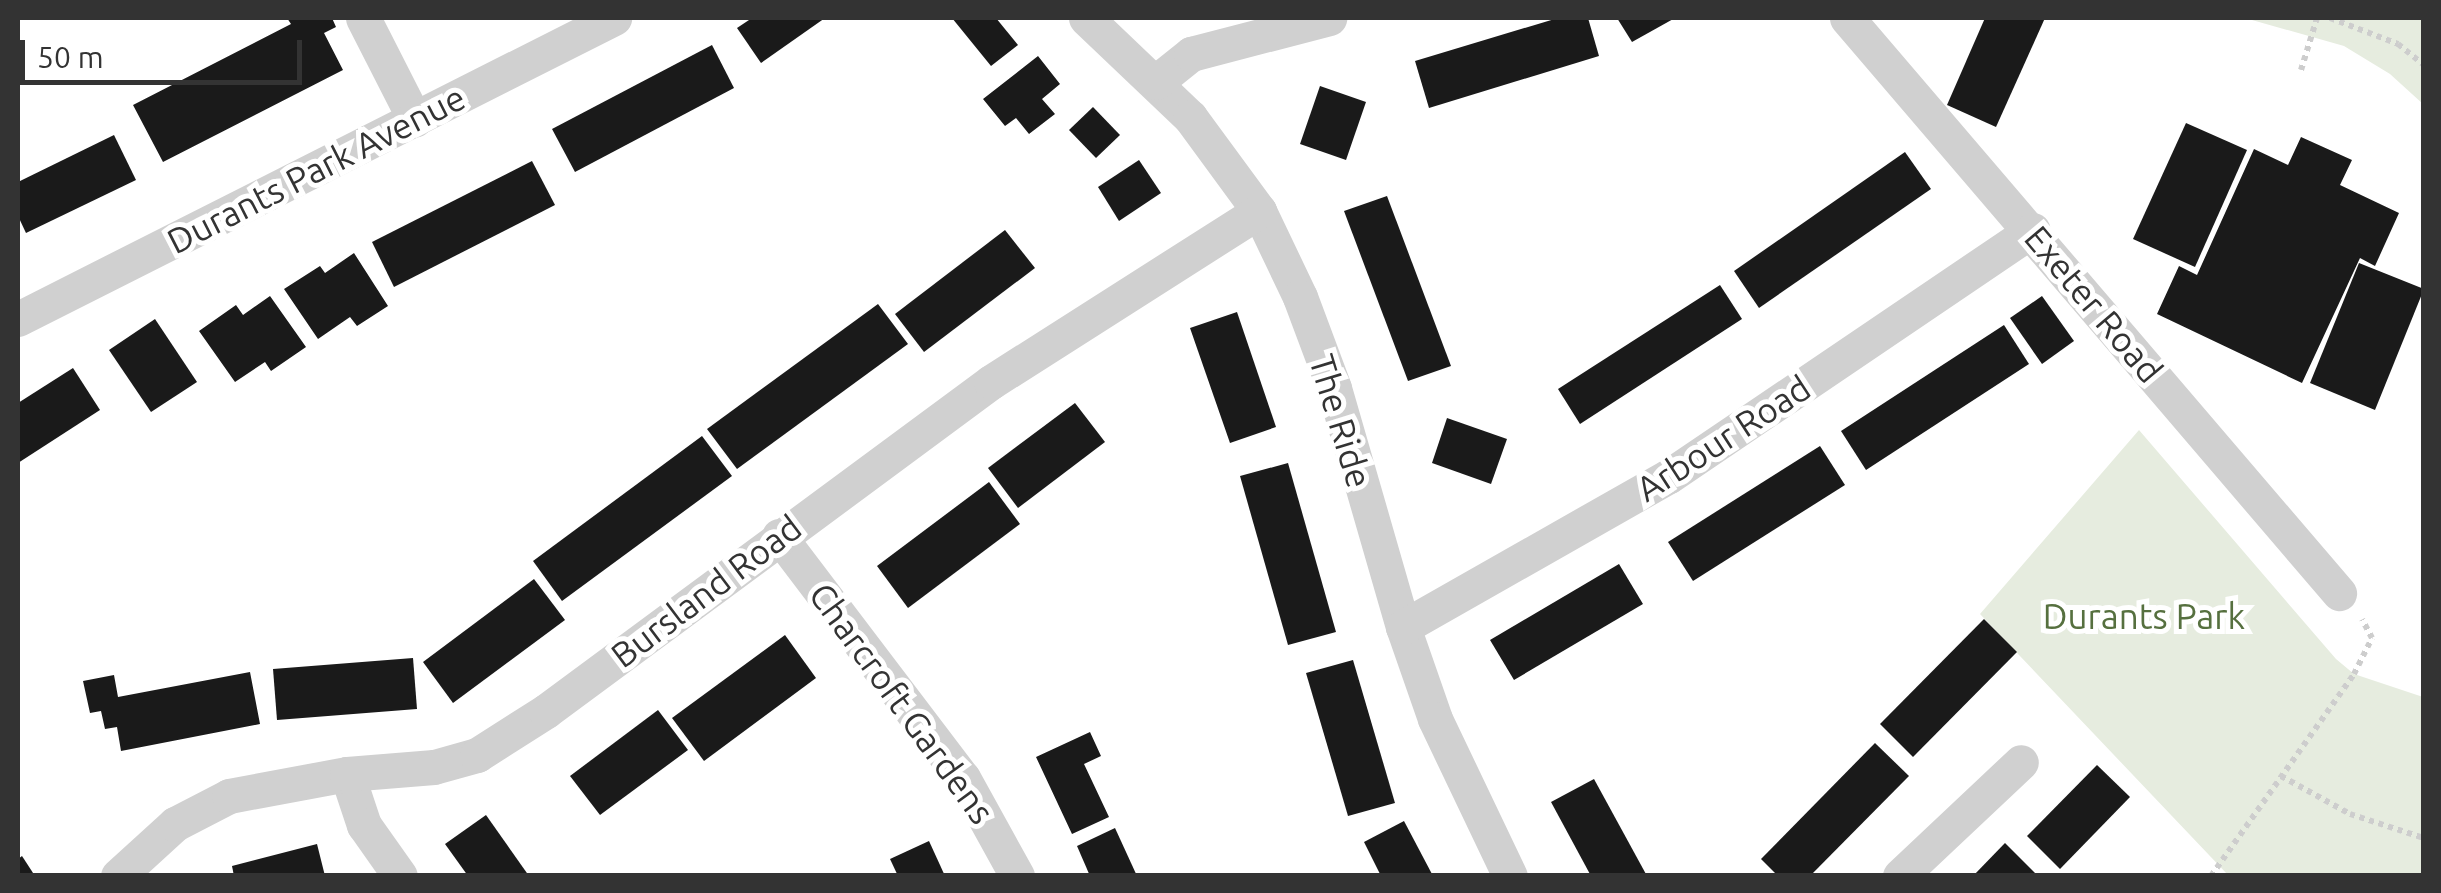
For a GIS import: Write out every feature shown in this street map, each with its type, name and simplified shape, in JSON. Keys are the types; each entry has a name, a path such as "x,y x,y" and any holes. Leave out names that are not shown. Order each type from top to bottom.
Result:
{"street":[{"path":"363,18 415,120"},
{"name":"Durants Park Avenue","path":"18,318 614,18"},
{"name":"The Ride","path":"1086,18 1190,117 1259,212 1300,297 1334,388 1403,626 1435,719 1510,876"},
{"path":"1156,82 1191,54 1329,18"},
{"name":"Exeter Road","path":"1847,18 2339,593"},
{"name":"Bursland Road","path":"118,876 176,824 229,796 347,774 434,767 477,755 546,711 991,382 1259,212"},
{"name":"Arbour Road","path":"1403,626 1669,476 2032,230"},
{"name":"Charcroft Gardens","path":"779,536 963,778 1017,876"},
{"path":"1900,876 2021,762"},
{"path":"347,774 364,825 400,876"}],"path":[{"path":"2301,70 2317,18"},
{"path":"2330,18 2398,44 2424,65"},
{"path":"2211,876 2354,674 2372,638 2339,593"},
{"path":"2281,776 2350,814 2424,838"}],"green space":[{"path":"2245,18 2423,18 2423,104 2390,74 2344,46"},
{"name":"Durants Park","path":"2139,430 2336,659 2354,674 2423,697 2423,875 2228,875 1980,614"}],"building":[{"path":"287,18 332,18 336,27 324,33 343,70 163,162 133,105 291,24"},
{"path":"752,18 825,18 761,63 737,28"},
{"path":"952,18 996,18 1018,45 991,66"},
{"path":"1558,18 1588,18 1599,56 1429,108 1415,61"},
{"path":"1617,18 1675,18 1632,42"},
{"path":"1985,18 2045,18 1996,127 1947,105"},
{"path":"712,45 734,88 575,172 552,129"},
{"path":"1038,56 1060,84 1042,99 1055,114 1029,134 1016,118 1005,126 983,99"},
{"path":"1320,86 1366,102 1346,160 1300,144"},
{"path":"1093,107 1120,135 1096,158 1069,130"},
{"path":"2186,123 2247,150 2195,267 2133,239"},
{"path":"114,135 136,180 26,233 18,216 18,182"},
{"path":"2301,137 2352,160 2340,185 2399,213 2375,266 2360,258 2302,383 2157,314 2179,266 2197,275 2254,149 2288,165"},
{"path":"1905,152 1931,189 1759,308 1734,271"},
{"path":"1139,160 1161,193 1119,221 1098,187"},
{"path":"532,161 555,205 394,287 372,242"},
{"path":"1387,196 1451,366 1408,381 1344,211"},
{"path":"1005,230 1035,268 924,352 895,314"},
{"path":"354,253 388,306 357,326 350,317 318,339 284,289 320,266 325,273"},
{"path":"2359,263 2424,289 2375,410 2310,383"},
{"path":"1720,285 1742,319 1580,424 1558,389"},
{"path":"270,296 306,347 271,371 265,362 235,382 199,331 236,305 243,315"},
{"path":"2042,296 2074,341 2042,364 2010,318"},
{"path":"878,304 908,344 737,469 707,429"},
{"path":"1237,312 1276,427 1230,443 1190,328"},
{"path":"155,319 197,382 151,412 109,350"},
{"path":"2004,325 2029,364 1866,470 1841,431"},
{"path":"73,368 100,410 18,463 18,403"},
{"path":"1075,403 1105,442 1018,508 988,468"},
{"path":"1447,418 1507,439 1491,484 1432,463"},
{"path":"702,436 732,476 562,601 533,561"},
{"path":"1820,446 1845,485 1693,581 1668,542"},
{"path":"1288,463 1336,632 1288,645 1240,476"},
{"path":"989,482 1020,524 908,608 877,566"},
{"path":"1619,564 1643,604 1514,680 1490,640"},
{"path":"534,579 565,620 453,703 423,662"},
{"path":"1984,619 2017,652 1913,757 1880,724"},
{"path":"785,635 816,678 704,761 672,718"},
{"path":"413,658 417,709 277,720 273,669"},
{"path":"1353,660 1395,803 1348,816 1306,673"},
{"path":"250,672 260,724 121,751 117,727 105,729 101,711 90,713 83,681 114,675 118,697"},
{"path":"658,710 688,750 600,815 570,776"},
{"path":"1090,732 1101,756 1084,764 1109,817 1072,834 1036,757"},
{"path":"1875,743 1909,776 1810,876 1778,876 1761,859"},
{"path":"2097,765 2130,797 2060,869 2027,836"},
{"path":"1594,779 1647,876 1591,876 1551,802"},
{"path":"486,815 529,876 468,876 445,844"},
{"path":"1404,821 1433,876 1381,876 1364,842"},
{"path":"1115,828 1137,876 1090,876 1077,846"},
{"path":"929,841 945,876 898,876 890,859"},
{"path":"2005,843 2038,876 1973,876"},
{"path":"317,844 325,876 234,876 232,866"},
{"path":"22,856 35,876 18,876 18,859"}]}
